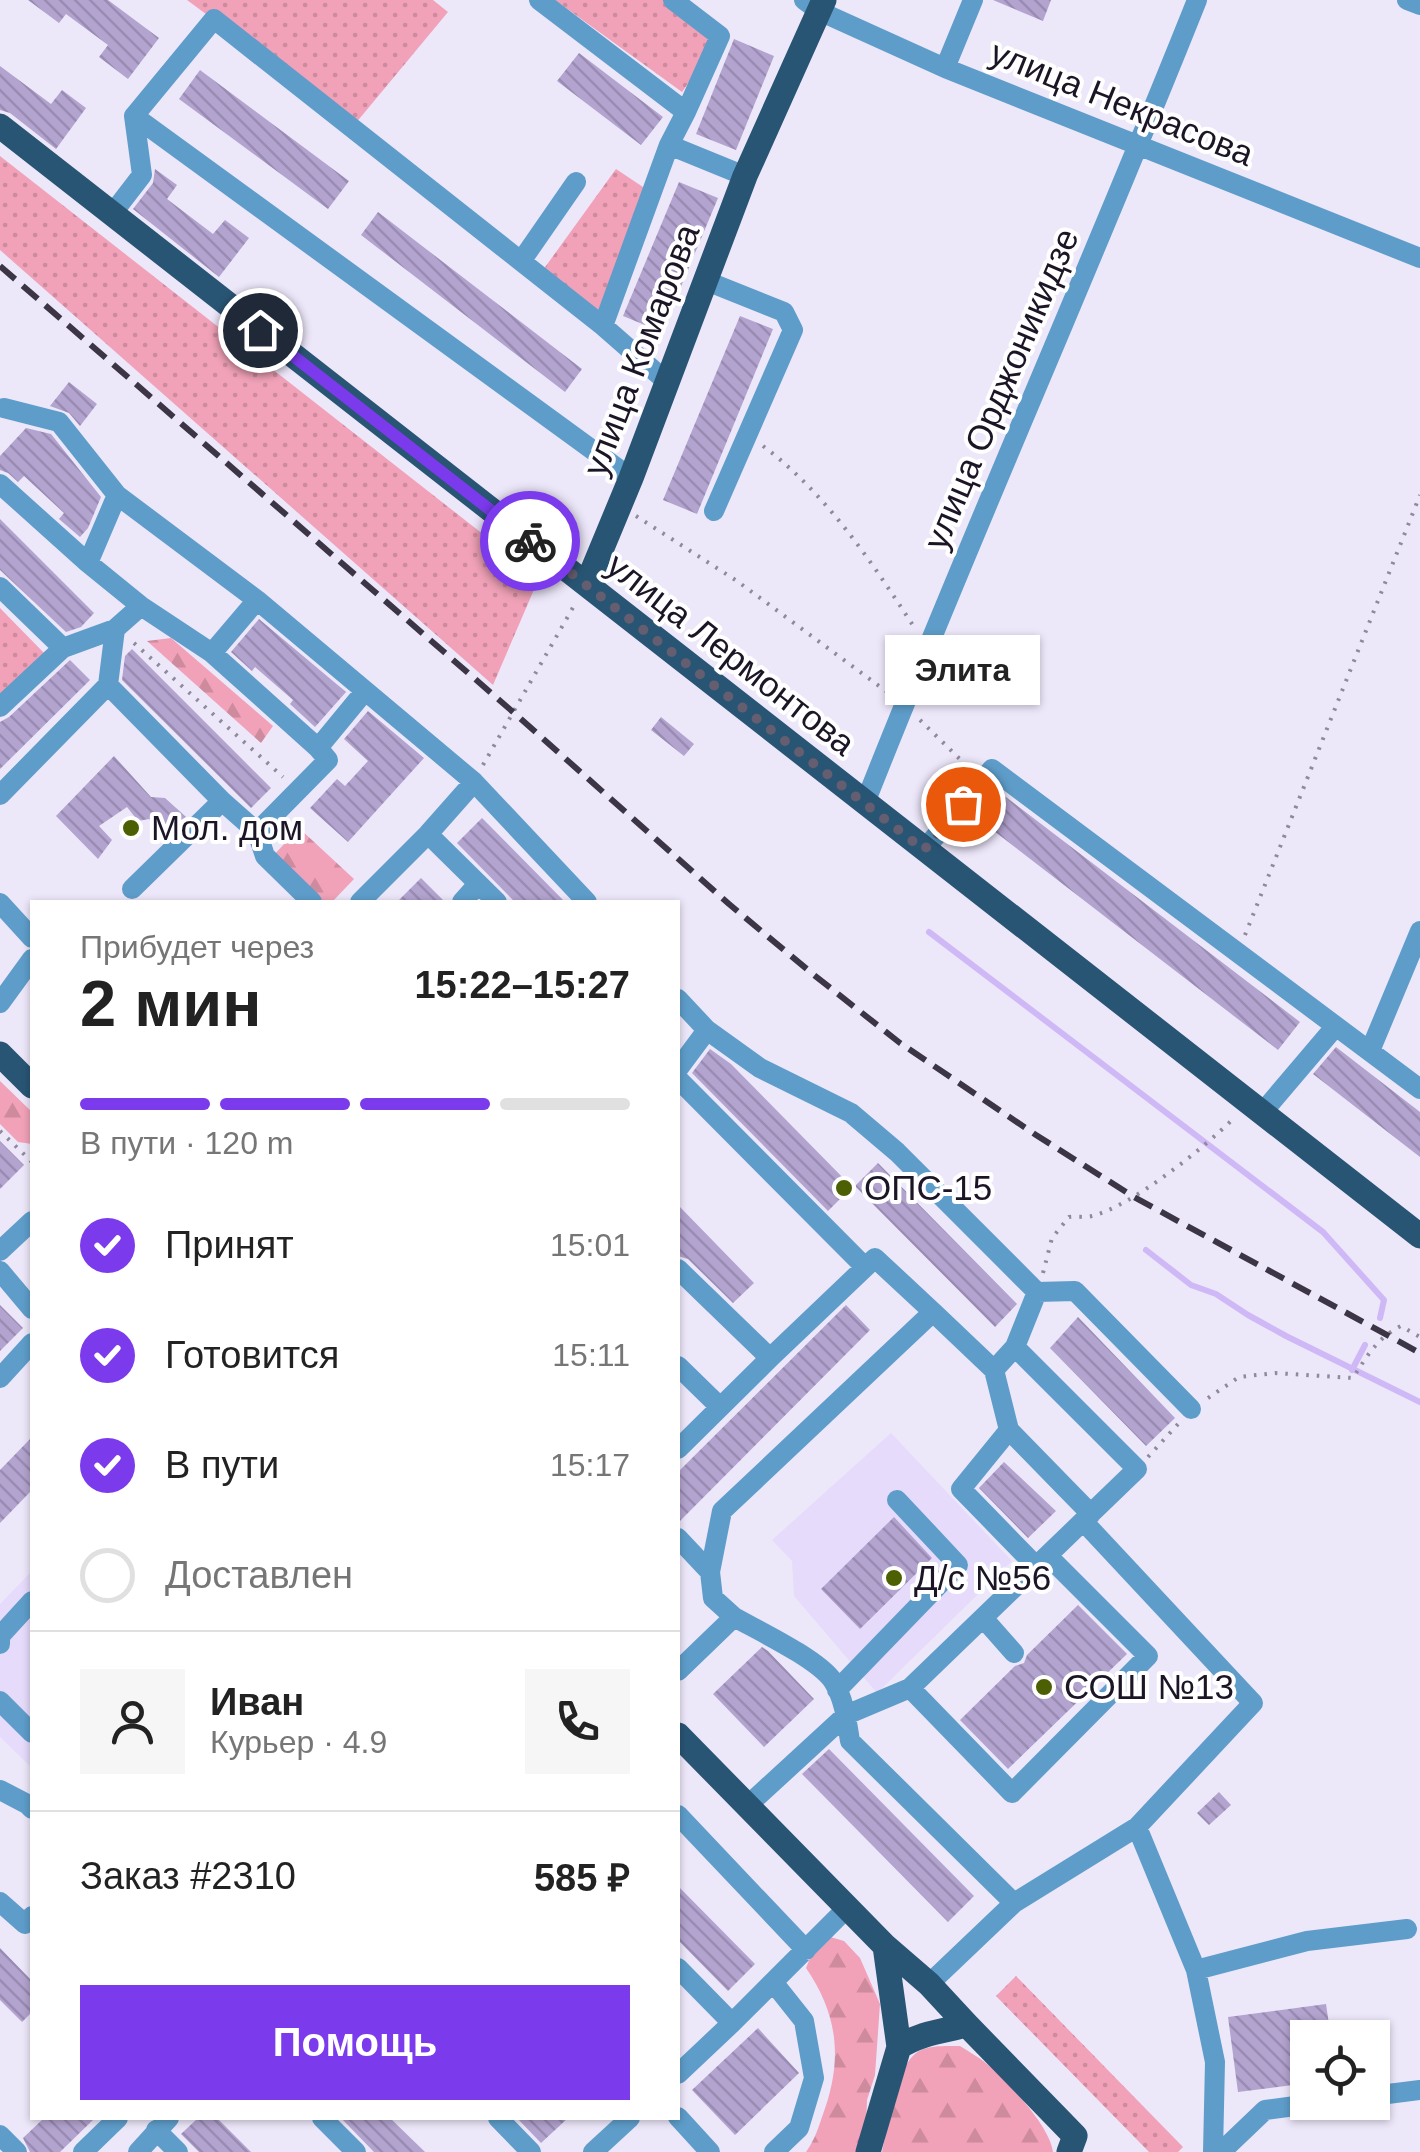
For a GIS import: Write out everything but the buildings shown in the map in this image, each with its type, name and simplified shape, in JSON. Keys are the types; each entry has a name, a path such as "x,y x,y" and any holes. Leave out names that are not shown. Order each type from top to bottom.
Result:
{"main road":[{"name":"улица Комарова","path":"586,584 816,4"},
{"name":"улица Лермонтова","path":"0,126 1420,1236"},
{"path":"0,1054 30,1084"},
{"path":"680,1737 885,1946 929,1984 1080,2147"},
{"path":"868,2152 899,2047 885,1946"},
{"path":"899,2047 912,2038 967,2025"}],"street":[{"path":"539,0 686,112"},
{"path":"603,326 669,145 720,36 673,0"},
{"path":"945,68 973,0"},
{"name":"улица Орджоникидзе","path":"865,803 1197,0"},
{"path":"1407,0 1420,6"},
{"name":"улица Некрасова","path":"816,4 945,68 1420,258"},
{"path":"112,214 142,175 134,116 214,19 522,260 666,382"},
{"path":"134,116 630,478"},
{"path":"669,145 745,176"},
{"path":"522,260 576,182"},
{"path":"704,280 784,312 792,330 714,512"},
{"path":"2,410 59,422 117,495 257,600 474,782 585,900"},
{"path":"0,484 88,564 141,606 212,653 328,760 257,832"},
{"path":"88,564 117,495"},
{"path":"0,587 62,648"},
{"path":"212,653 257,600"},
{"path":"0,707 62,648 115,629 141,606"},
{"path":"0,795 108,686 115,629"},
{"path":"108,686 257,832 265,856 310,900"},
{"path":"318,748 365,691"},
{"path":"924,850 992,769 1420,1089"},
{"path":"362,900 474,782"},
{"path":"132,889 222,801"},
{"path":"428,834 495,900"},
{"path":"464,900 478,884"},
{"path":"0,903 30,936"},
{"path":"1370,1051 1420,931"},
{"path":"0,1002 30,963"},
{"path":"680,1001 707,1030 760,1068 850,1113 897,1152 1037,1292 1075,1291 1191,1409"},
{"path":"1262,1113 1335,1027"},
{"path":"680,1066 707,1030"},
{"path":"680,1080 865,1266"},
{"path":"0,1251 30,1222"},
{"path":"680,1448 876,1258 994,1370 1009,1430 1253,1703 1137,1827 1014,1903 929,1984"},
{"path":"680,1270 770,1358"},
{"path":"0,1271 30,1307"},
{"path":"994,1370 1015,1347 1037,1292"},
{"path":"933,1312 722,1512 710,1572 713,1598 734,1617 798,1652 832,1678 846,1714 850,1741 1014,1903"},
{"path":"0,1378 30,1346"},
{"path":"747,1806 846,1714 910,1688 1137,1468 1015,1347"},
{"path":"680,1368 720,1406"},
{"path":"910,1688 1012,1793 1148,1656 961,1489 1009,1430"},
{"path":"837,1690 958,1564 896,1500"},
{"path":"680,1540 710,1572"},
{"path":"0,1644 0,1636 30,1603"},
{"path":"680,1668 734,1617"},
{"path":"984,1619 1014,1652"},
{"path":"0,1701 30,1731"},
{"path":"0,1790 30,1803"},
{"path":"680,1817 806,1950"},
{"path":"1137,1827 1196,1970 1215,2062 1217,2152"},
{"path":"0,1902 25,1924 30,1918"},
{"path":"680,2072 847,1908"},
{"path":"1196,1970 1307,1940 1407,1929"},
{"path":"680,1970 732,2023"},
{"path":"773,1982 804,2021 814,2078 799,2128 774,2152"},
{"path":"1390,2094 1420,2090"},
{"path":"1217,2152 1265,2110 1290,2107"},
{"path":"84,2152 116,2120"},
{"path":"324,2120 356,2152"},
{"path":"500,2120 531,2152"},
{"path":"602,2149 628,2120"},
{"path":"680,2120 710,2152"},
{"path":"138,2152 162,2124 178,2152"},
{"path":"0,2135 17,2152"}],"path":[{"path":"748,434 792,468 843,527 868,557 927,646"},
{"path":"1238,953 1420,495"},
{"path":"619,505 737,581 904,704 982,780"},
{"path":"474,782 586,584"},
{"path":"115,629 298,790"},
{"path":"1037,1292 1052,1238 1068,1217 1091,1216 1134,1197 1223,1129"},
{"path":"0,1131 30,1160"},
{"path":"1137,1468 1191,1409 1239,1377 1275,1372 1353,1378 1385,1334 1401,1326 1420,1337"}],"shaded area":[{"name":"Д/с №56","path":"891,1433 1012,1561 877,1693 794,1596 792,1561 772,1540"},
{"path":"30,1573 30,1766 0,1737 0,1604"}],"green space":[{"path":"187,0 433,0 448,12 355,124"},
{"path":"555,0 669,0 721,37 682,92"},
{"path":"0,156 539,578 493,685 0,250"},
{"path":"616,169 646,189 598,311 543,270"},
{"path":"0,608 44,653 0,700"},
{"path":"171,638 273,726 261,743 147,641"},
{"path":"299,828 354,879 334,900 318,900 272,857"},
{"path":"0,1081 30,1110 30,1144 18,1142 0,1124"},
{"path":"827,1936 844,1941 860,1958 880,2004 875,2075 867,2100 860,2152 806,2152 829,2097 835,2058 831,2022 806,1968 815,1946"},
{"path":"1016,1976 1183,2147 1178,2152 1149,2152 996,1996"},
{"path":"960,2046 987,2064 1016,2093 1036,2117 1053,2152 882,2152 899,2081 912,2057 930,2047"}],"waterway":[{"path":"929,932 1323,1232 1384,1300 1380,1318"},
{"path":"1146,1250 1191,1285 1216,1294 1286,1336 1420,1402"},
{"path":"1352,1370 1365,1345"}],"railway":[{"path":"0,266 729,904 900,1043 1134,1197 1420,1353"}],"way so far":[{"path":"530,541 924,850 963,804"}],"place":[{"name":"Элита","path":"963,804"},
{"name":"Мол. дом","path":"131,828"},
{"name":"ОПС-15","path":"844,1188"},
{"name":"Д/с №56","path":"894,1578"},
{"name":"СОШ №13","path":"1044,1687"}],"route":[{"path":"260,330 530,541"}]}
